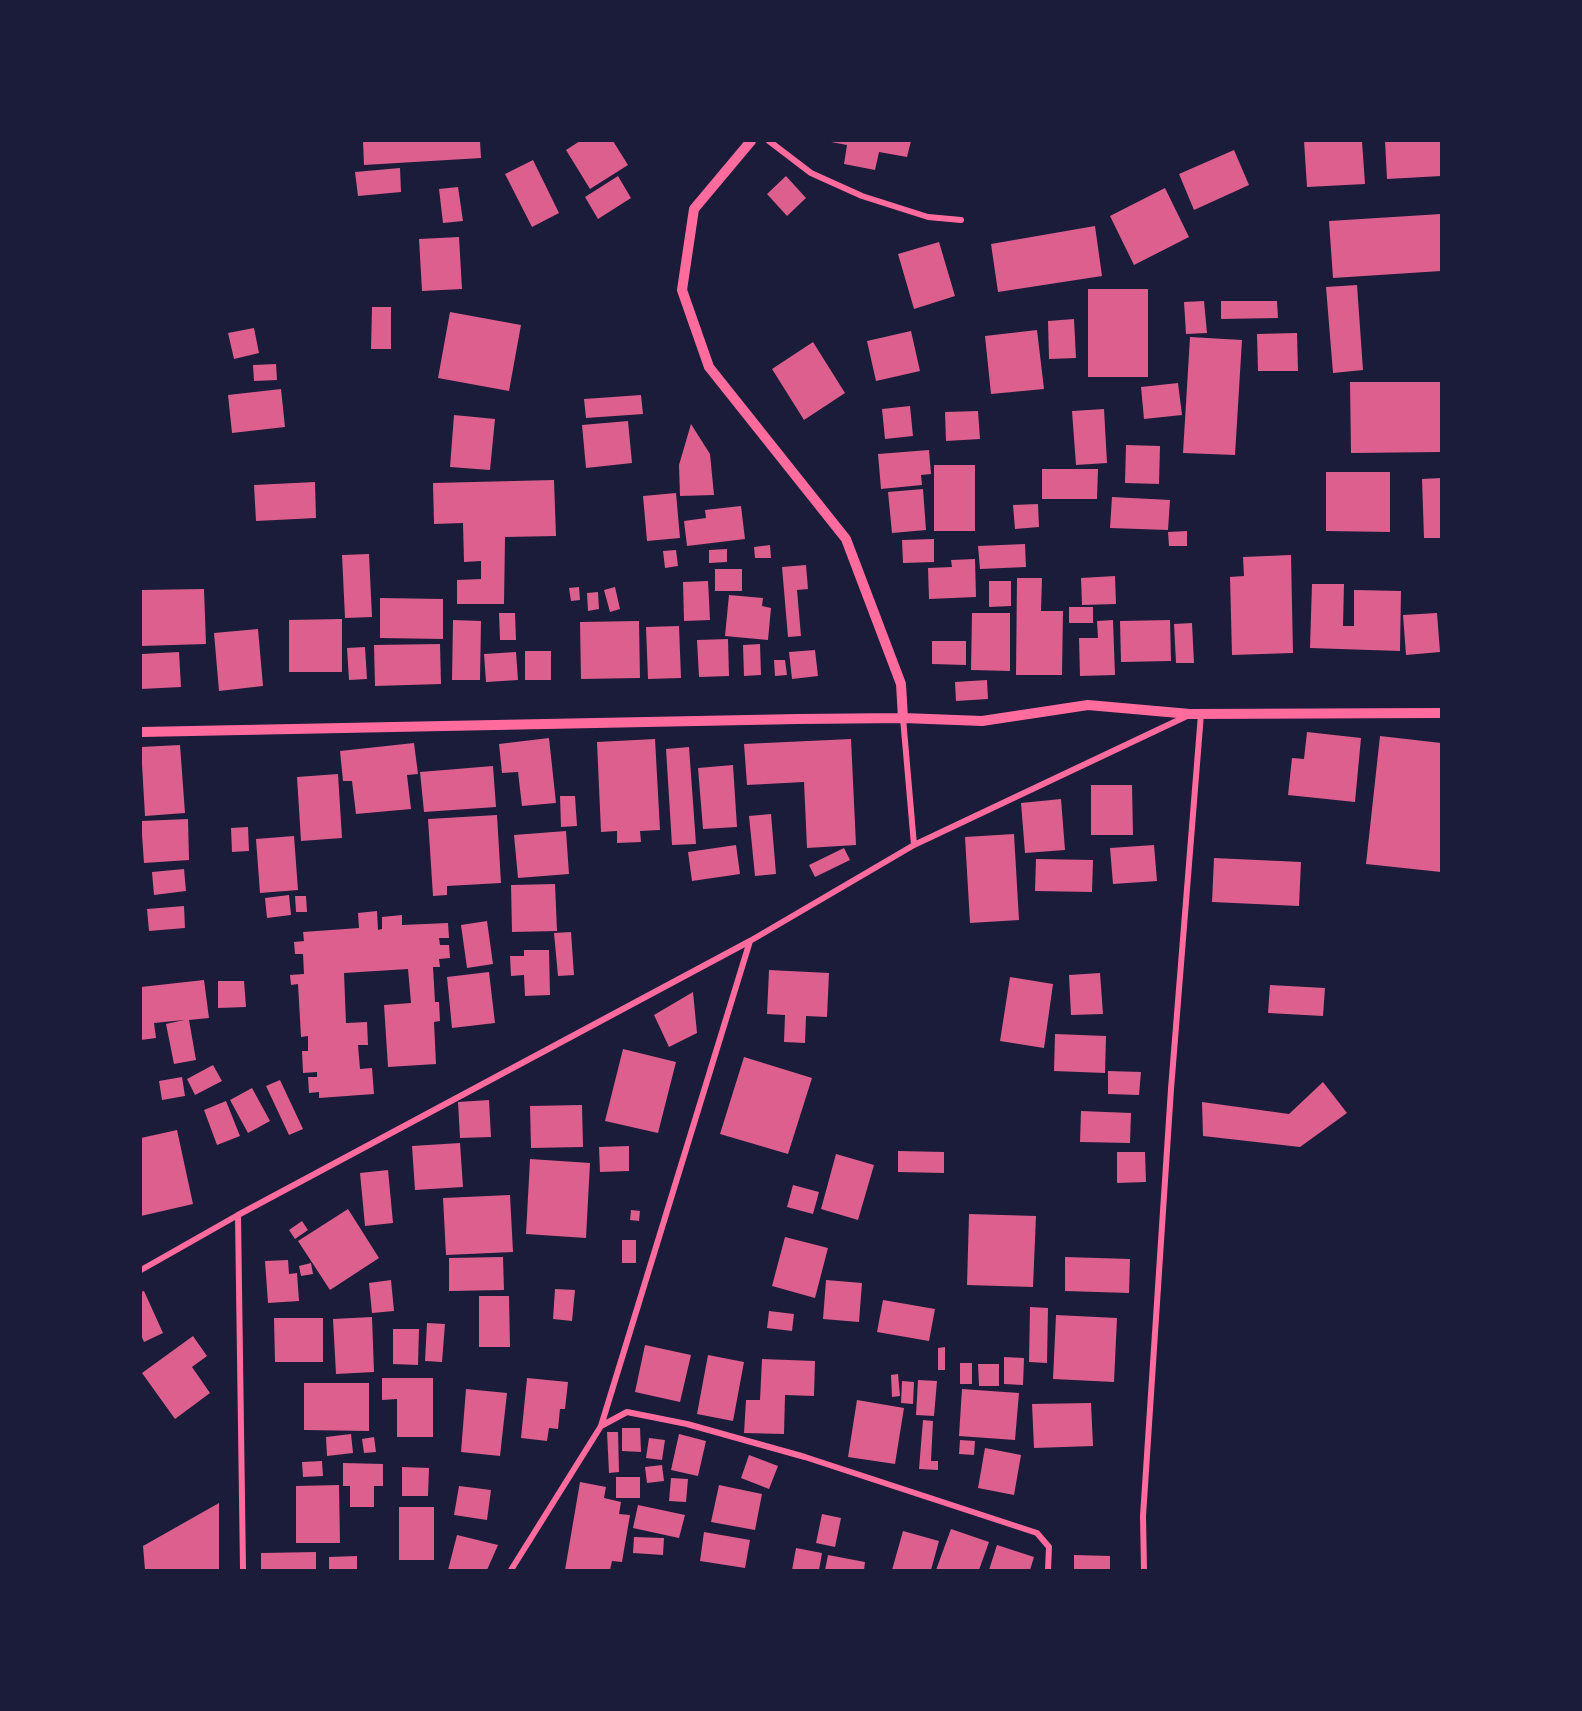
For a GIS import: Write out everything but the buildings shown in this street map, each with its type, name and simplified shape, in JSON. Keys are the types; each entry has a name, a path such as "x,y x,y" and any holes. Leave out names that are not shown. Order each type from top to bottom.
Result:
{"street":[{"path":"751,141 694,209 682,290 709,367 846,538 901,684 914,845"},
{"path":"769,141 812,173 862,196 928,217 961,220"},
{"path":"141,732 903,718 982,721 1088,705 1196,714 1441,713"},
{"path":"141,1270 238,1215 750,941 914,845 1196,714"},
{"path":"1144,1570 1143,1516 1196,714"},
{"path":"511,1570 601,1426 750,941"},
{"path":"238,1215 243,1570"},
{"path":"601,1426 627,1412 687,1424 805,1457 1037,1533 1049,1547 1048,1570"}]}
